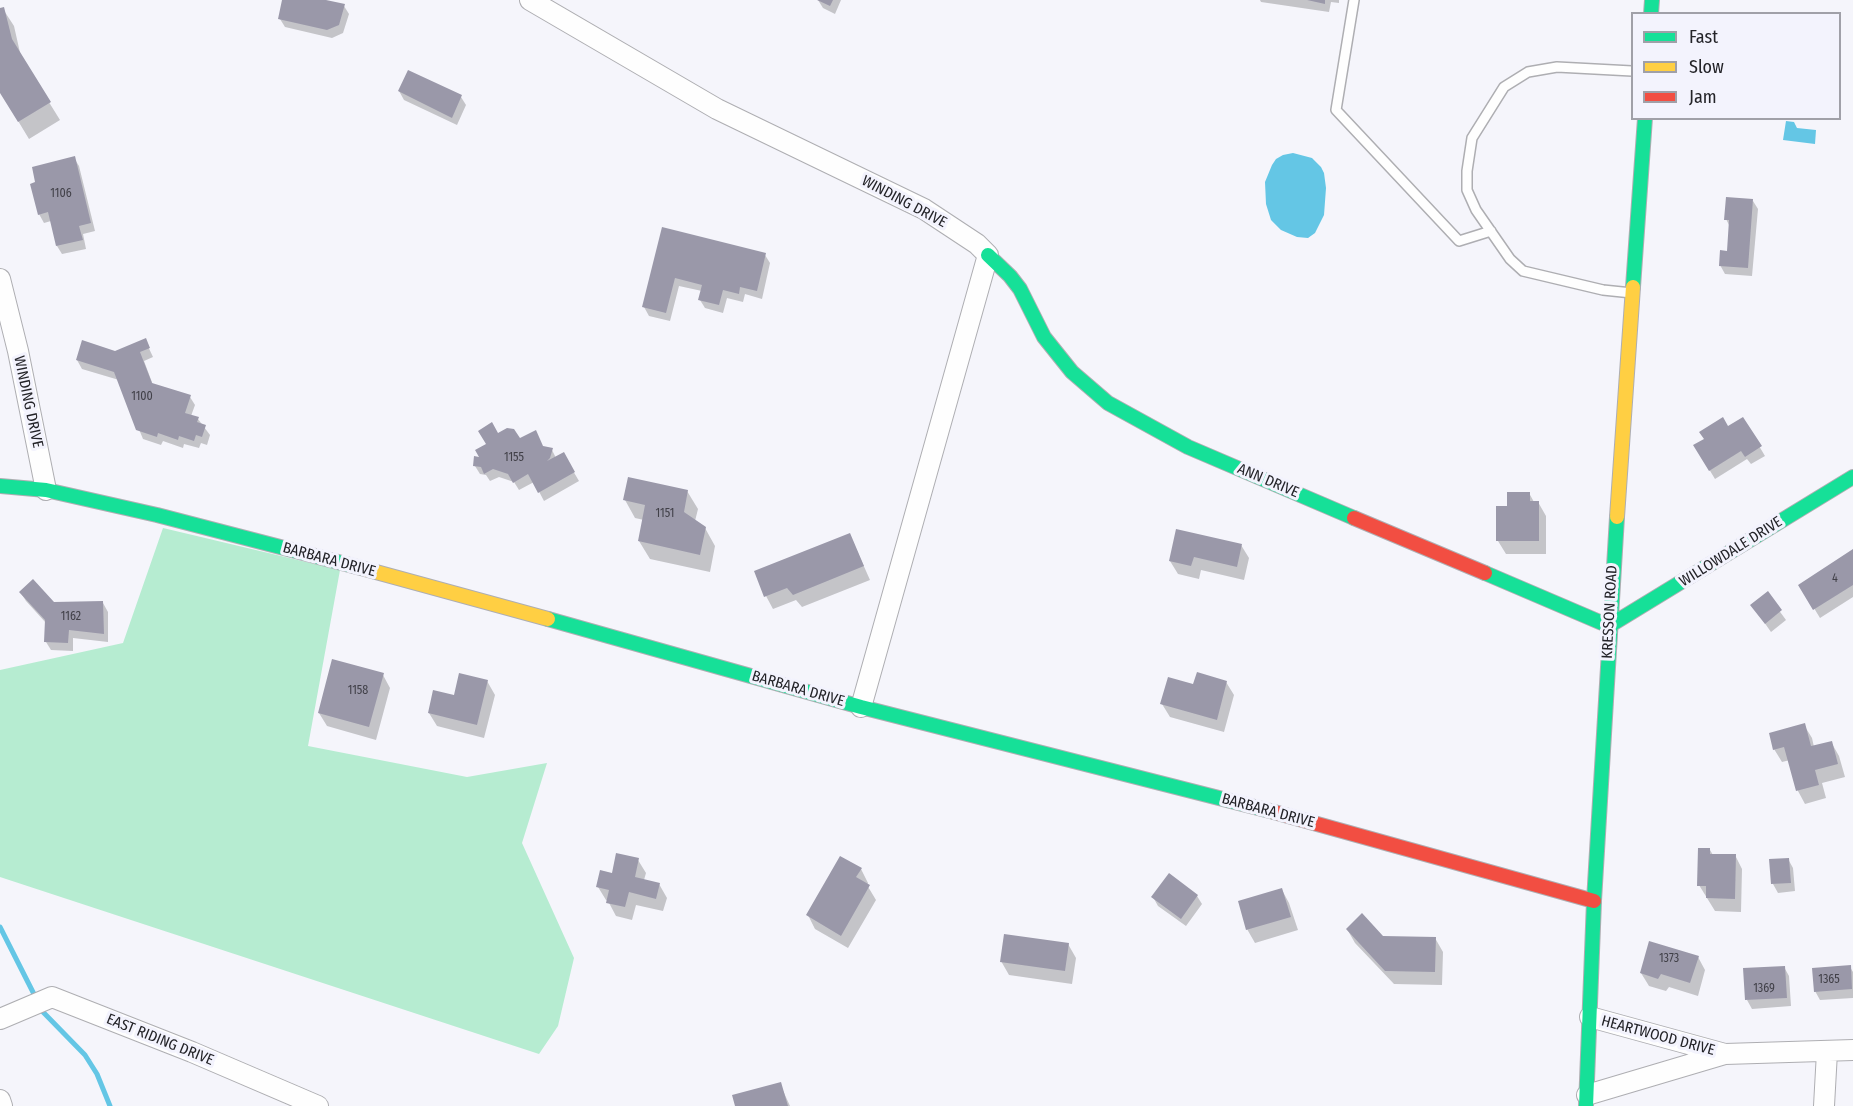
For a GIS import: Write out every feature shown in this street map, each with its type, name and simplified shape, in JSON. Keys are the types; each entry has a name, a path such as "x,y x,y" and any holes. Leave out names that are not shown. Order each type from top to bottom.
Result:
{"street":[{"name":"WINDING DRIVE","path":"530,0 717,109 924,209 977,244 988,255"},
{"name":"KRESSON ROAD","path":"1586,1100 1609,626 1645,120"},
{"name":"ANN DRIVE","path":"988,255 1020,289 1044,338 1072,372 1108,403 1188,447 1609,626"},
{"path":"861,707 988,255"},
{"name":"WINDING DRIVE","path":"0,279 18,351 46,490"},
{"name":"WILLOWDALE DRIVE","path":"1609,626 1853,477"},
{"name":"BARBARA DRIVE","path":"0,486 46,490 157,515 434,587 861,707 1271,811 1594,901"},
{"name":"EAST RIDING DRIVE","path":"0,1019 52,997 192,1052 314,1105"},
{"name":"HEARTWOOD DRIVE","path":"1590,1017 1725,1054 1853,1050"},
{"path":"1824,1106 1827,1052"},
{"name":"HEARTWOOD DRIVE","path":"1586,1100 1725,1054"},
{"path":"0,1100 2,1106"}],"lane":[{"path":"1354,0 1336,110 1459,241 1491,231"},
{"path":"1631,71 1557,67 1528,72 1504,87 1472,138 1467,171 1467,190 1510,259 1523,271 1603,290 1633,293"}],"green space":[{"path":"163,528 340,570 308,746 467,777 547,763 522,843 574,958 558,1026 539,1054 0,877 0,670 123,643"}],"water":[{"path":"1786,121 1794,122 1797,128 1816,130 1815,144 1783,140"},
{"path":"1293,153 1312,158 1324,173 1326,188 1324,215 1315,233 1308,238 1297,237 1281,230 1271,220 1266,204 1265,182 1272,165 1283,155"}],"building":[{"path":"282,0 326,0 345,4 339,25 327,30 278,19"},
{"path":"817,0 833,0 830,6"},
{"path":"1307,0 1325,0 1325,4"},
{"path":"4,7 12,39 51,102 18,122 0,93 0,8"},
{"path":"408,70 462,95 452,118 398,91"},
{"path":"75,156 91,223 79,226 83,240 56,246 48,212 38,215 30,184 35,182 32,167"},
{"path":"1726,197 1753,199 1748,268 1719,266 1720,250 1727,251 1729,220 1724,220"},
{"path":"662,227 766,253 757,291 740,287 739,294 723,290 719,305 698,300 702,285 675,278 666,313 642,307"},
{"path":"146,338 150,348 140,352 152,383 191,395 185,413 199,417 197,422 206,425 202,437 196,435 194,441 179,436 178,440 158,433 157,437 136,430 114,372 76,360 82,340 115,351"},
{"path":"1723,417 1728,426 1743,417 1762,446 1745,457 1741,451 1709,471 1693,445 1704,439 1699,432"},
{"path":"492,422 498,433 507,428 514,429 520,438 536,430 543,446 553,448 547,461 564,452 575,472 538,493 528,474 513,483 508,474 493,469 484,474 481,467 473,466 474,456 479,457 475,450 486,444 478,431"},
{"path":"628,477 688,490 684,512 706,527 700,555 638,541 645,505 623,500"},
{"path":"1507,492 1530,492 1530,501 1539,501 1539,541 1496,541 1496,506 1507,506"},
{"path":"1176,529 1242,544 1237,567 1194,557 1191,566 1169,561"},
{"path":"850,533 864,566 793,595 787,588 764,597 754,571"},
{"path":"1853,549 1853,585 1813,610 1798,585"},
{"path":"33,579 54,602 103,601 104,634 69,630 68,643 44,642 45,620 19,592"},
{"path":"1768,591 1782,610 1765,624 1750,605"},
{"path":"332,659 384,673 369,727 318,713"},
{"path":"1197,672 1227,681 1217,720 1160,704 1168,677 1193,684"},
{"path":"459,673 488,680 477,725 428,713 433,690 454,695"},
{"path":"1805,723 1811,746 1832,741 1838,764 1815,770 1819,785 1796,791 1784,747 1773,750 1769,733"},
{"path":"1698,848 1710,848 1710,854 1736,854 1735,899 1706,898 1706,886 1697,886"},
{"path":"616,853 639,858 635,877 660,883 656,899 629,892 625,907 606,903 609,890 596,887 600,870 612,873"},
{"path":"840,856 862,868 856,877 870,885 841,936 806,915"},
{"path":"1789,858 1791,883 1771,884 1769,859"},
{"path":"1169,873 1198,895 1181,919 1151,897"},
{"path":"1282,888 1291,917 1246,930 1238,901"},
{"path":"1362,913 1383,936 1436,937 1435,972 1385,971 1346,929"},
{"path":"1004,934 1069,943 1065,971 1000,962"},
{"path":"1649,941 1699,956 1690,983 1661,974 1658,979 1640,973"},
{"path":"1851,965 1852,989 1814,992 1812,968"},
{"path":"1785,966 1787,998 1745,1000 1743,968"},
{"path":"781,1082 788,1106 735,1106 732,1095"}],"waterway":[{"path":"0,927 43,1012 85,1055 97,1074 110,1106"}],"traffic: fast":[{"path":"1651,12 1652,0"},
{"path":"1633,287 1645,120"},
{"path":"988,255 1020,289 1044,337 1072,372 1108,403 1188,447 1354,518"},
{"path":"1485,573 1609,626 1853,477"},
{"path":"0,486 46,490 157,515 365,569"},
{"path":"1586,1106 1594,901 1617,517"},
{"path":"548,619 861,707 1274,812"}],"traffic: slow":[{"path":"1617,517 1633,287"},
{"path":"365,569 548,619"}],"traffic: jam":[{"path":"1354,518 1485,573"},
{"path":"1274,812 1594,901"}]}
